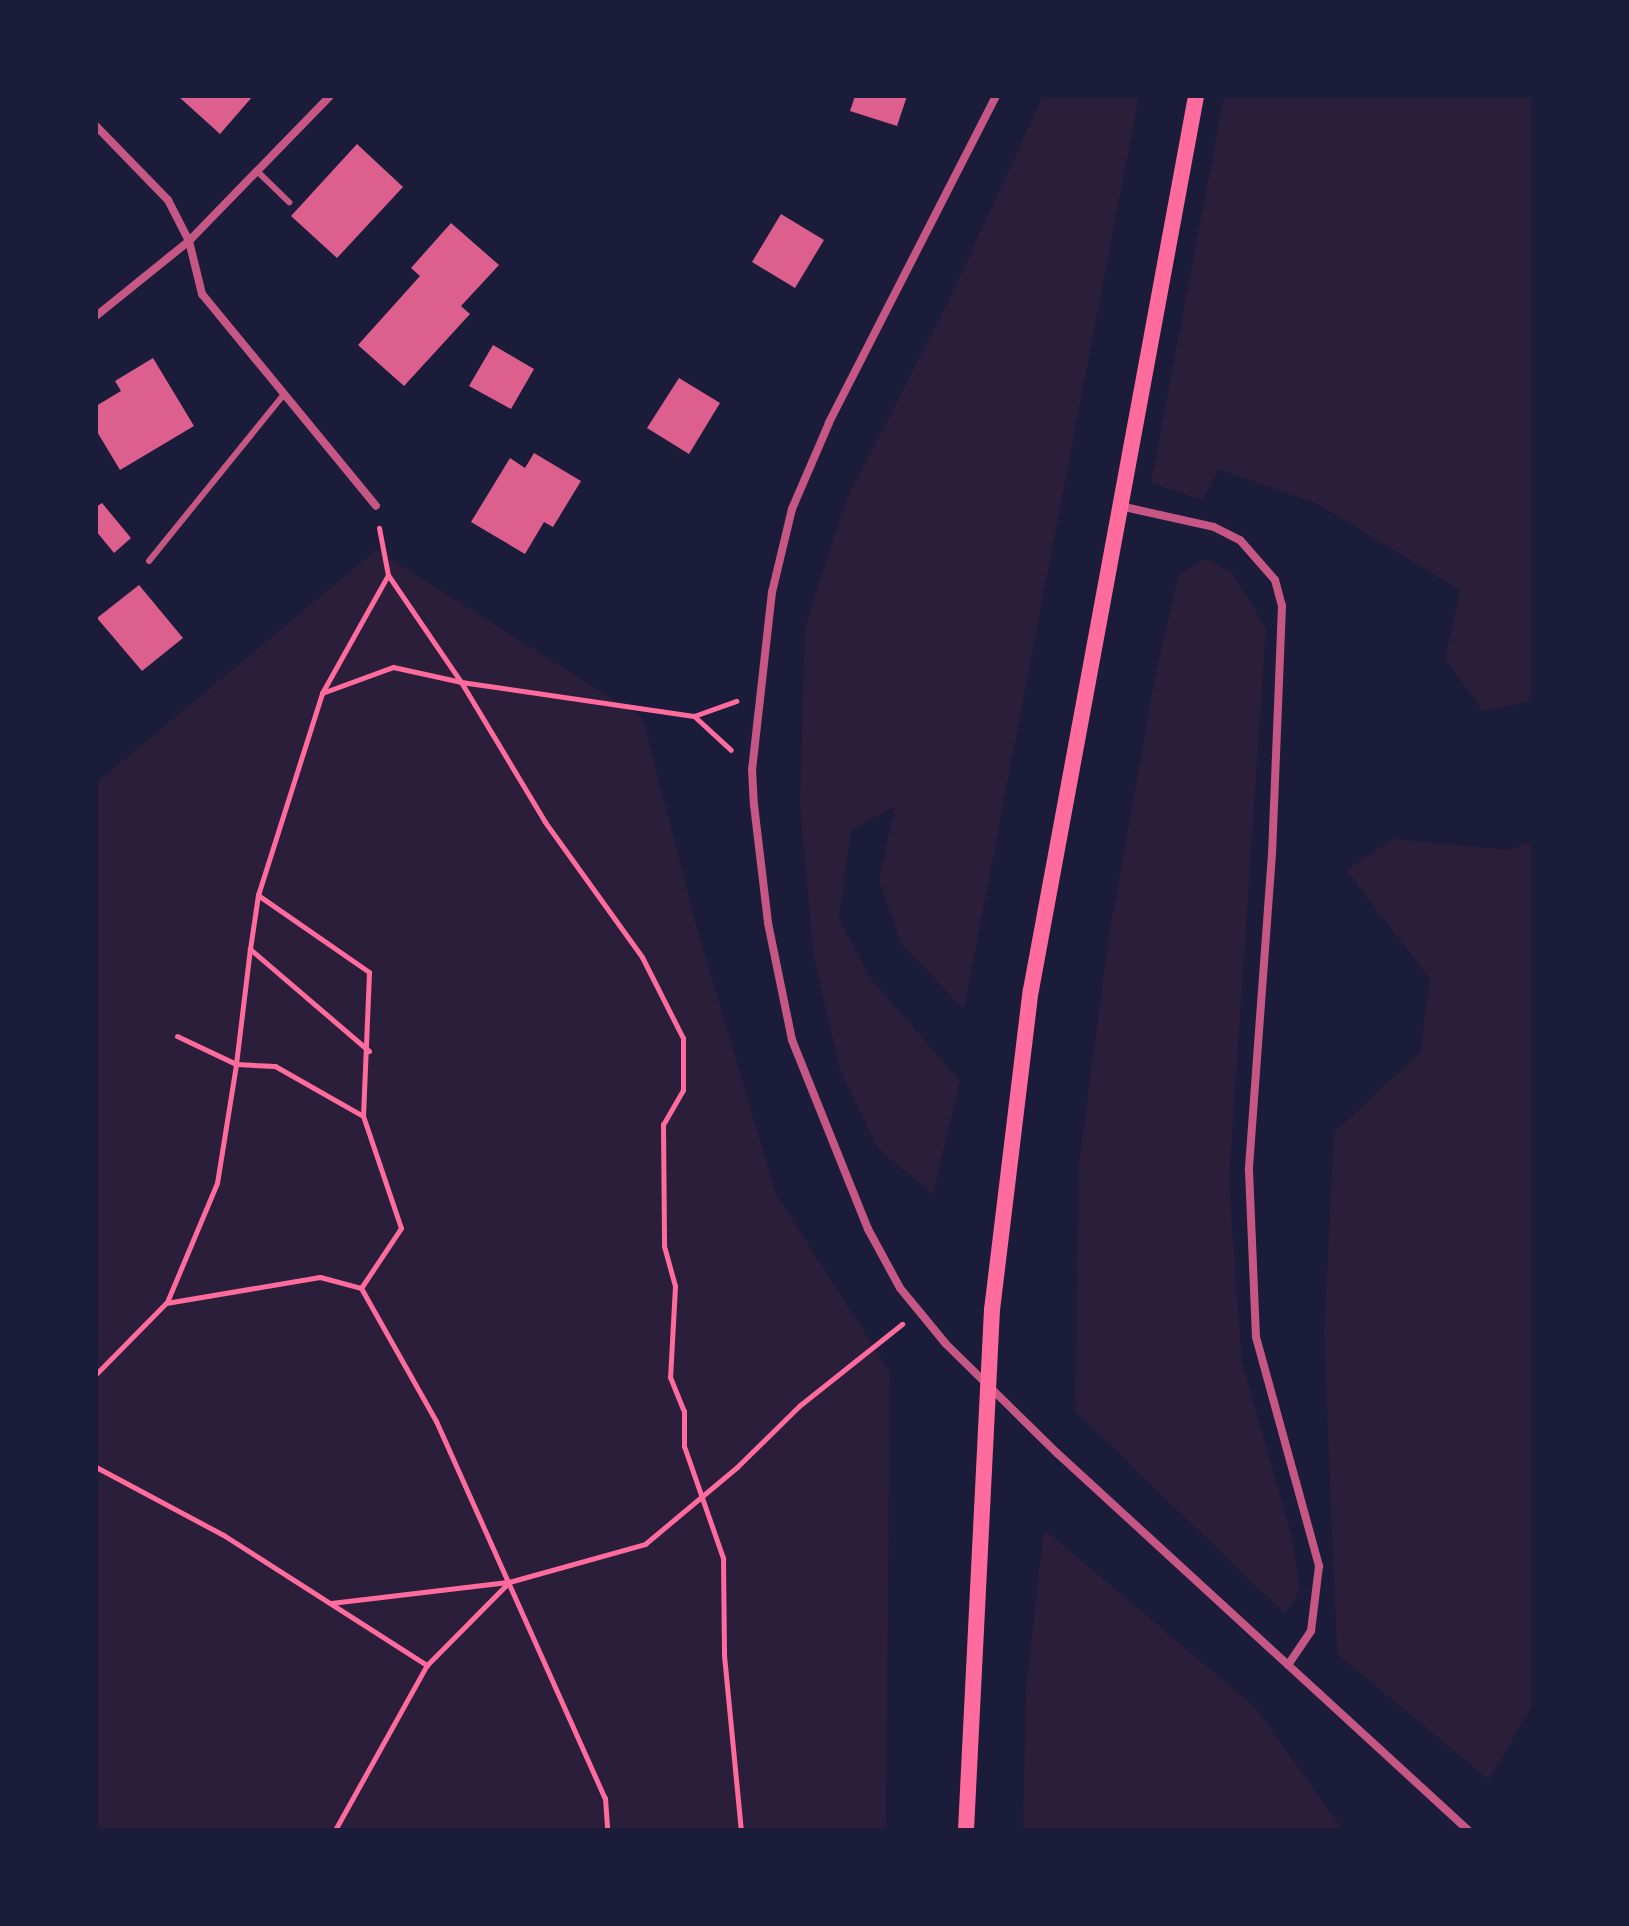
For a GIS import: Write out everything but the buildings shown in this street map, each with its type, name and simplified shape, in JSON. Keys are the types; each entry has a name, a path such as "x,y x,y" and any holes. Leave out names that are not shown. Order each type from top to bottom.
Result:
{"main road":[{"path":"966,1830 981,1458 992,1310 1031,990 1196,96"}],"street":[{"path":"96,316 189,241 330,96"},
{"path":"996,96 829,423 792,509 772,592 752,769 768,923 792,1040 868,1229 900,1288 919,1311 1057,1453 1468,1830"},
{"path":"96,126 168,200 189,241 202,294 376,506"},
{"path":"1119,506 1214,527 1240,540 1275,580 1282,606 1272,854 1249,1170 1256,1337 1319,1566 1311,1631 1288,1665"}],"lane":[{"path":"257,171 289,202"},
{"path":"149,561 284,394"}],"path":[{"path":"376,506 388,575 461,682 545,822 642,957 683,1038 683,1090 663,1124 664,1246 675,1286 670,1377 684,1411 684,1446 723,1558 724,1655 741,1830"},
{"path":"96,1374 166,1303 217,1183 258,895 322,693 388,575"},
{"path":"322,693 393,667 461,682 694,716 760,692"},
{"path":"694,716 752,769"},
{"path":"258,895 369,972 369,1051 363,1116 401,1228 361,1288"},
{"path":"250,949 369,1051"},
{"path":"177,1036 236,1064 275,1066 363,1116"},
{"path":"166,1303 320,1277 361,1288 436,1421 605,1798 607,1830"},
{"path":"330,1603 509,1582 645,1544 703,1496 799,1406 919,1311"},
{"path":"96,1467 225,1536 427,1665"},
{"path":"335,1830 427,1665 509,1582"}],"shaded area":[{"path":"1043,96 1139,96 964,1009 901,944 879,880 895,806 851,830 839,918 870,978 960,1081 933,1194 878,1149 840,1070 813,954 800,804 805,627 845,502 947,304"},
{"path":"1224,96 1533,96 1533,701 1483,711 1445,659 1460,590 1319,505 1219,469 1202,500 1151,483"},
{"path":"376,550 643,718 695,921 776,1194 890,1372 886,1830 96,1830 96,783"},
{"path":"1206,559 1232,573 1266,628 1229,1183 1242,1362 1292,1537 1300,1590 1285,1614 1075,1411 1079,1163 1109,935 1156,672 1179,574"},
{"path":"1394,839 1510,850 1533,841 1533,1704 1489,1780 1337,1654 1324,1333 1334,1133 1420,1052 1430,979 1346,870"},
{"path":"1044,1529 1254,1706 1343,1830 1023,1830 1026,1688"}]}
